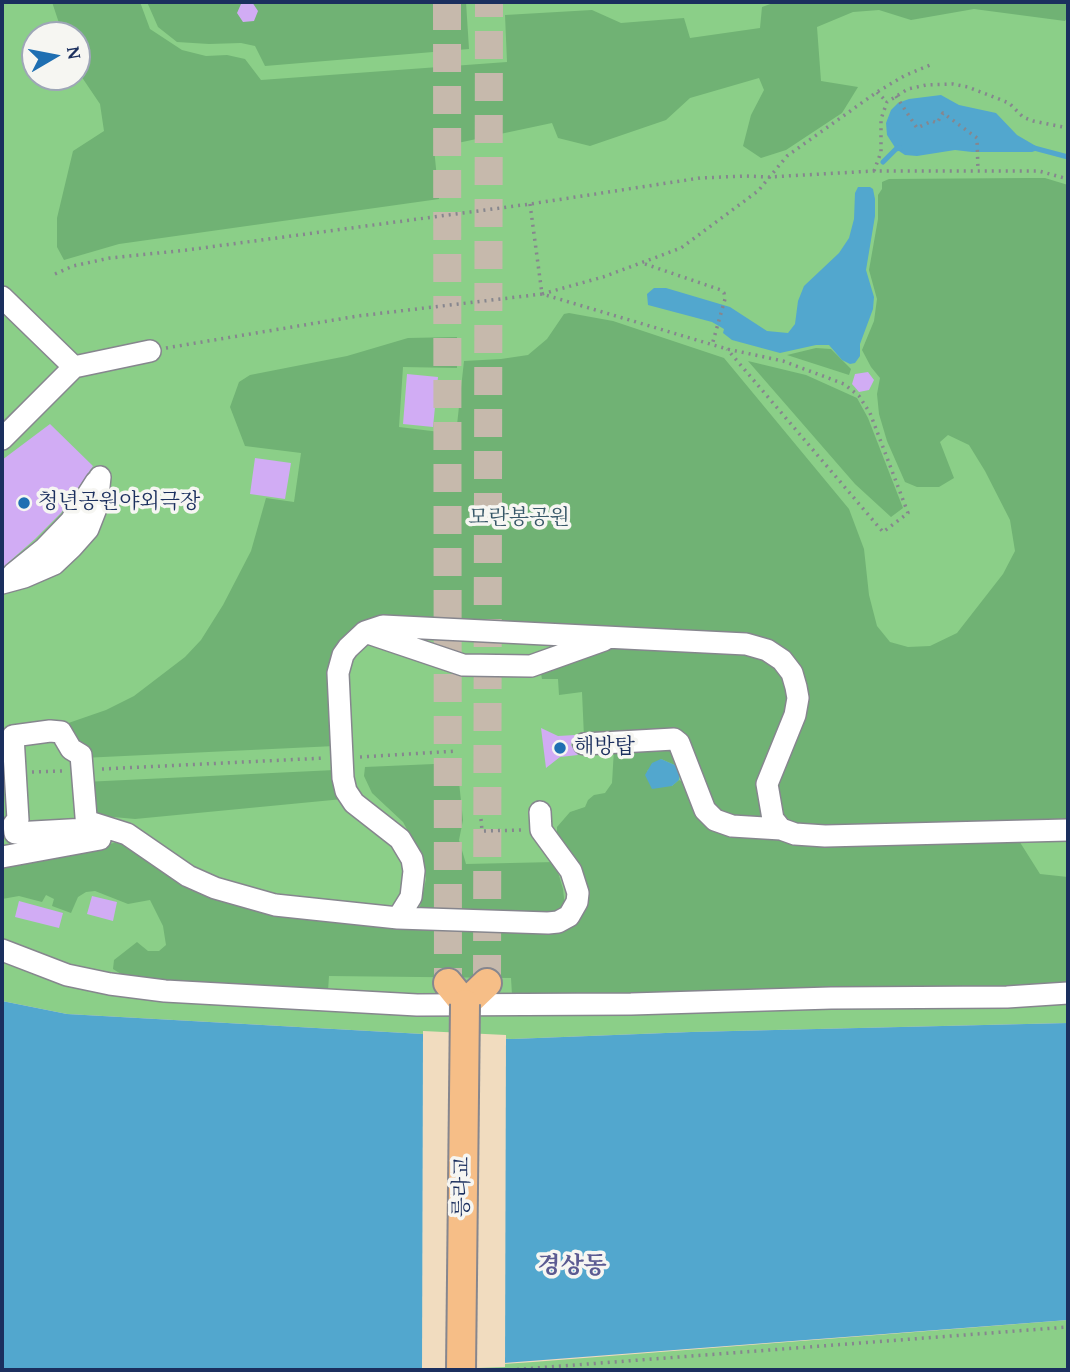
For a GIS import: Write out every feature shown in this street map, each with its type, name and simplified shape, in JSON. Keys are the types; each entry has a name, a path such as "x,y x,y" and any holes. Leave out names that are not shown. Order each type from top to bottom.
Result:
{"main road":[{"name":"릉라교","path":"461,1370 457,994 487,983"}],"street":[{"path":"2,297 74,367"},
{"path":"2,439 74,367 150,351"},
{"path":"100,477 97,506 88,529 72,547 54,564 2,583 44,549 71,521 100,477"},
{"path":"398,918 411,897 414,871 412,859 400,839 354,803 346,791 338,685 340,663 348,648 365,632 383,626 746,644 767,650 782,660 792,673 798,698 767,784 773,819 781,829"},
{"path":"365,632 476,667 531,666 613,637"},
{"path":"61,732 71,748 81,755 83,770 87,829 15,833 14,824 18,820 13,736 61,732"},
{"path":"584,744 674,739 679,743 705,810 715,820 732,826 825,835 1068,830"},
{"path":"86,821 127,834 188,876 243,897 303,909 398,918 548,923 565,919 577,902 577,884 541,821"},
{"path":"2,857 127,834"},
{"path":"2,950 67,975 110,984 165,990 417,1005 631,1004 831,998 1007,997 1068,993"}],"path":[{"path":"150,351 358,316 542,294 643,263 681,248 758,191 787,156 877,92 930,65"},
{"path":"874,171 881,152 881,119 887,102 926,85 953,84 991,94 1009,103 1023,117 1068,128"},
{"path":"877,92 887,102"},
{"path":"897,98 917,128 932,121 937,123 943,113 977,138 978,171"},
{"path":"55,274 73,266 110,258 530,204 700,178 874,171 1039,171 1068,179"},
{"path":"530,204 542,294"},
{"path":"643,263 721,290 726,299 712,345"},
{"path":"542,294 712,345 783,361 844,384 859,396 870,413 908,513 883,532 727,349"},
{"path":"360,757 457,751"},
{"path":"14,773 337,757"},
{"path":"481,819 481,831 541,821"},
{"path":"510,1370 1068,1327"}],"green space":[{"name":"모란봉공원","path":"2,2 1068,2 1068,1023 512,1039 67,1014 2,1001"},
{"path":"52,2 140,2 150,29 182,50 206,56 227,55 245,59 261,80 507,62 505,15 592,10 621,23 684,18 690,38 760,28 762,7 776,2 1068,2 1068,16 1065,21 974,9 911,20 879,10 853,12 817,27 821,81 858,87 842,113 786,150 761,158 743,146 751,115 764,90 759,78 690,98 666,120 590,146 558,138 552,123 434,148 439,199 119,244 64,260 57,247 57,218 73,151 104,131 100,104 91,91 91,21 58,21"},
{"path":"147,2 466,2 469,49 265,66 255,46 241,43 177,42 158,27"},
{"path":"1045,178 1068,185 1068,823 811,827 794,823 783,815 775,785 798,716 786,656 360,625 346,635 335,648 335,746 82,758 54,728 106,710 134,696 185,657 201,640 223,605 251,551 266,498 294,502 301,453 245,446 230,407 239,382 250,375 347,356 408,338 457,337 457,368 403,367 399,427 456,434 464,361 528,355 547,339 564,314 569,313 613,321 724,358 849,509 864,549 869,595 877,626 890,642 908,647 930,646 957,633 1003,574 1015,551 1010,520 969,445 948,435 940,442 954,478 939,487 917,487 905,482 887,441 879,414 877,394 880,378 862,350 874,321 877,299 869,270 878,219 878,195 882,182 889,179"},
{"path":"816,348 831,349 851,369 849,375 787,355"},
{"path":"748,361 806,375 857,398 868,418 903,508 891,517 855,484"},
{"path":"606,645 745,650 779,665 792,689 768,821 717,815 687,752 584,737 582,692 559,695 558,679 542,679 541,674 543,670"},
{"path":"671,745 677,766 661,759 647,771 672,786 679,780 685,783 707,821 1016,836 1040,874 1068,877 1068,985 1002,991 512,995 511,978 329,976 328,991 156,980 121,974 113,969 114,960 137,942 148,951 159,951 166,945 163,926 150,900 128,904 95,891 86,892 78,897 71,913 52,906 54,899 46,895 42,902 19,896 2,899 2,862 114,843 132,844 214,892 564,930 574,926 580,919 588,896 585,877 557,838 557,827 570,812 585,807 594,795 605,793 612,783 614,749"},
{"path":"457,763 463,820 459,840 466,864 555,862 565,907 557,913 419,911 426,879 423,859 403,822 372,793 364,776 365,767"},
{"path":"335,770 343,799 135,819 91,815 84,782"},
{"path":"1068,1320 1068,1370 413,1370 533,1362"}],"water":[{"path":"941,95 959,105 996,113 1017,135 1041,149 1032,152 955,150 917,156 905,155 896,149 887,135 886,123 891,110 898,103 909,99"},
{"path":"858,187 873,189 875,199 875,216 866,270 874,297 873,309 860,344 860,356 855,363 842,360 829,345 780,353 732,340 723,333 724,329 712,322 648,305 647,294 654,288 666,288 730,307 767,331 788,333 795,324 798,301 804,286 839,253 849,238"},
{"path":"661,759 677,766 680,770 679,780 672,786 652,789 645,775 652,763"},
{"path":"2,1001 67,1014 512,1039 1068,1023 1068,1320 412,1370 2,1370"}],"pier":[{"path":"423,1031 506,1035 505,1367 422,1370"}],"building":[{"path":"252,2 258,11 254,21 243,22 237,13 241,4"},
{"path":"868,372 874,380 869,390 859,392 852,384 855,374"},
{"path":"407,374 438,377 433,427 403,424"},
{"path":"50,424 93,466 61,513 2,568 2,460"},
{"path":"255,458 291,463 285,499 250,494"},
{"name":"해방탑","path":"541,728 558,736 575,735 571,745 578,755 560,757 546,768"},
{"path":"92,896 117,902 113,921 87,914"},
{"path":"19,901 63,913 59,928 15,917"}],"waterway":[{"path":"883,162 900,148"},
{"path":"1034,148 1068,157"}],"tunnel":[{"path":"447,2 448,983"},
{"path":"487,983 489,2"}],"place":[{"name":"청년공원야외극장","path":"24,503"},
{"name":"해방탑","path":"560,748"}],"district":[{"name":"경상동","path":"572,1267"}]}
